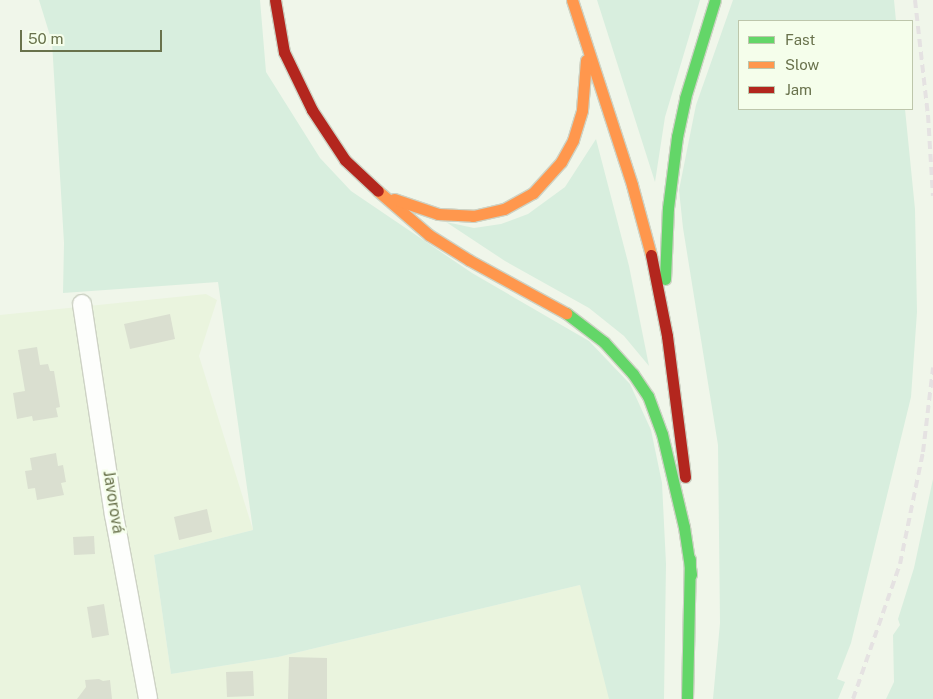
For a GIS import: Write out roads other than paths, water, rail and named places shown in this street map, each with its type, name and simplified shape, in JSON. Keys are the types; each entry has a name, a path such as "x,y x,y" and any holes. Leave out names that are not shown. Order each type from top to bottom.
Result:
{"main road":[{"path":"275,0 284,52 312,110 345,160 372,187 429,235 468,260 568,314 620,357 648,396 656,416 674,480 691,574"},
{"path":"572,0 642,222 667,336 682,440 691,574 687,699"},
{"path":"667,336 666,249 675,147 685,98 715,0"},
{"path":"372,187 403,203 438,214 455,216 487,214 519,203 548,179 574,140 582,110 586,46"}],"street":[{"name":"Javorová","path":"82,304 114,515 148,699"}],"railway":[{"path":"915,0 928,115 933,196"},
{"path":"853,699 900,564 923,452 933,368"}]}
